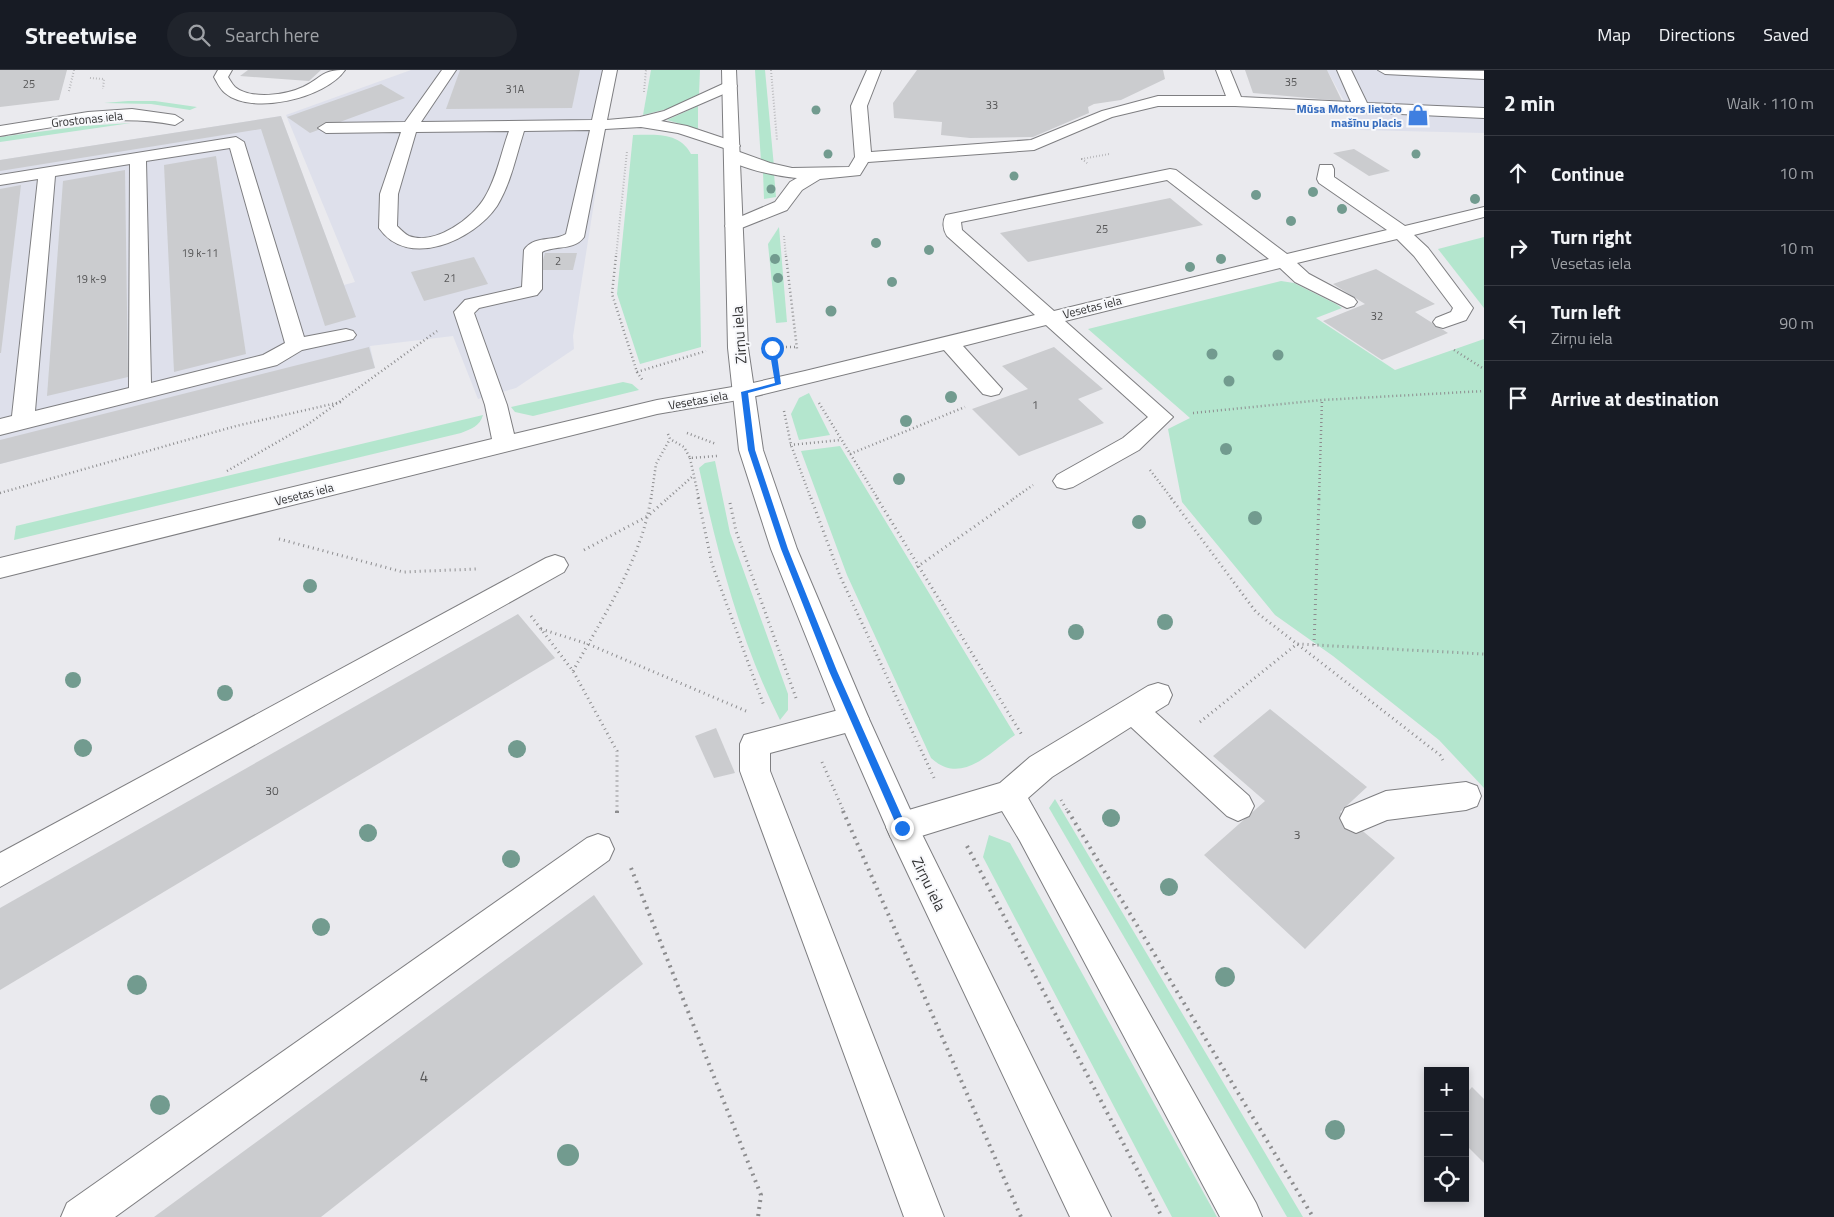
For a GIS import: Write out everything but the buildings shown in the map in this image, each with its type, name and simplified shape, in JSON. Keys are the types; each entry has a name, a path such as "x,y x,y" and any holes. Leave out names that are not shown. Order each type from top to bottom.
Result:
{"street":[{"path":"225,70 221,77 230,90 250,98 281,98 308,90 338,70"},
{"path":"449,70 410,127 389,194 388,228 403,240 423,244 452,235 484,212 495,195 518,126"},
{"path":"505,444 496,405 464,312 472,304 530,292 532,289 533,250 539,245 568,241 575,237 610,70"},
{"path":"326,128 636,123 681,129 780,172 814,175 854,170 863,157 859,106 874,70"},
{"path":"1223,70 1235,101"},
{"path":"1344,70 1361,107"},
{"path":"1385,70 1484,75"},
{"path":"636,123 669,114 730,78"},
{"name":"Zirņu iela","path":"730,78 738,348 751,450 784,549 854,719 902,828 1091,1217"},
{"path":"863,157 1034,145 1108,114 1158,101 1235,101 1484,113"},
{"name":"Grostonas iela","path":"0,130 78,119 145,114 175,120"},
{"path":"0,180 236,142 296,345"},
{"path":"138,159 140,393"},
{"path":"1326,169 1325,179 1400,231 1421,252 1463,308 1459,316 1443,322"},
{"path":"23,422 47,173"},
{"path":"1065,481 1131,444 1162,417 953,232 952,219 1170,174 1283,260 1302,278 1347,302"},
{"path":"734,226 781,206 796,186 814,175"},
{"name":"Vesetas iela","path":"0,568 657,407 744,392 778,384 1484,212"},
{"path":"0,428 270,360 296,345 346,336"},
{"path":"949,343 991,389"},
{"path":"0,871 555,565"},
{"path":"902,828 1008,795 1041,767 1158,694"},
{"path":"1133,710 1238,806"},
{"path":"854,719 773,730 755,744 755,770 924,1217"},
{"path":"1008,795 1031,830 1242,1217"},
{"path":"1356,818 1386,806 1466,796"},
{"path":"81,1217 615,845"}],"path":[{"path":"68,95 74,70"},
{"path":"636,123 612,294 638,372 701,352"},
{"path":"1091,167 1082,159 1108,154"},
{"path":"227,471 307,425 464,312"},
{"path":"772,338 778,384 791,445 840,576 951,812 1162,1217"},
{"path":"850,454 968,406 991,389"},
{"path":"1162,417 1322,400 1484,392"},
{"path":"1314,645 1322,400"},
{"path":"0,493 236,426 341,402"},
{"path":"573,671 631,566 648,516 656,464 670,439"},
{"path":"1131,444 1256,612 1440,755 1466,796"},
{"path":"690,458 712,564 773,730"},
{"path":"555,565 648,516 693,476"},
{"path":"918,567 1035,484"},
{"path":"279,539 403,572 479,568"},
{"path":"510,590 573,671 617,751 615,845 761,1195 758,1217"},
{"path":"540,629 588,644 773,730"},
{"path":"1158,694 1193,727 1297,644 1484,654"}],"shaded area":[{"path":"411,70 615,70 573,336 574,349 516,388 478,399 453,336 370,346 375,368 0,464 0,160 281,116 344,285 355,282 286,115"},
{"name":"Mūsa Motors lietoto mašīnu placis","path":"1327,70 1484,70 1484,133 1360,130"}],"green space":[{"path":"651,70 700,70 699,94 671,108 643,115"},
{"path":"755,70 765,70 774,167 761,161"},
{"path":"155,101 197,107 190,110 151,104 104,103"},
{"path":"698,106 698,129 667,120"},
{"path":"131,123 0,142 0,137 83,126"},
{"path":"633,135 658,135 673,138 686,147 691,154 698,154 701,347 640,364 617,294"},
{"path":"763,172 774,174 776,197 764,199"},
{"path":"779,227 787,322 776,323 768,244"},
{"path":"1484,237 1484,308 1438,249"},
{"path":"1281,281 1294,283 1342,308 1316,318 1395,370 1484,339 1484,788 1439,740 1333,656 1275,615 1182,502 1168,429 1190,418 1088,329"},
{"path":"623,382 632,384 639,390 533,416 515,412 511,407"},
{"path":"809,393 830,435 799,440 791,414 799,398"},
{"path":"483,415 477,424 461,433 14,540 16,526"},
{"path":"840,446 1015,735 974,764 964,768 953,769 942,766 931,758 847,575 801,451"},
{"path":"715,461 730,533 788,694 788,710 780,720 753,660 722,565 699,468 705,463"},
{"path":"1055,799 1303,1217 1287,1217 1049,808"},
{"path":"989,835 1010,843 1217,1217 1172,1217 983,857"}],"place":[{"name":"Mūsa Motors lietoto mašīnu placis","path":"1418,115"}],"route":[{"path":"772,348 778,384 744,392 751,450 784,549 833,671 902,828"}]}
